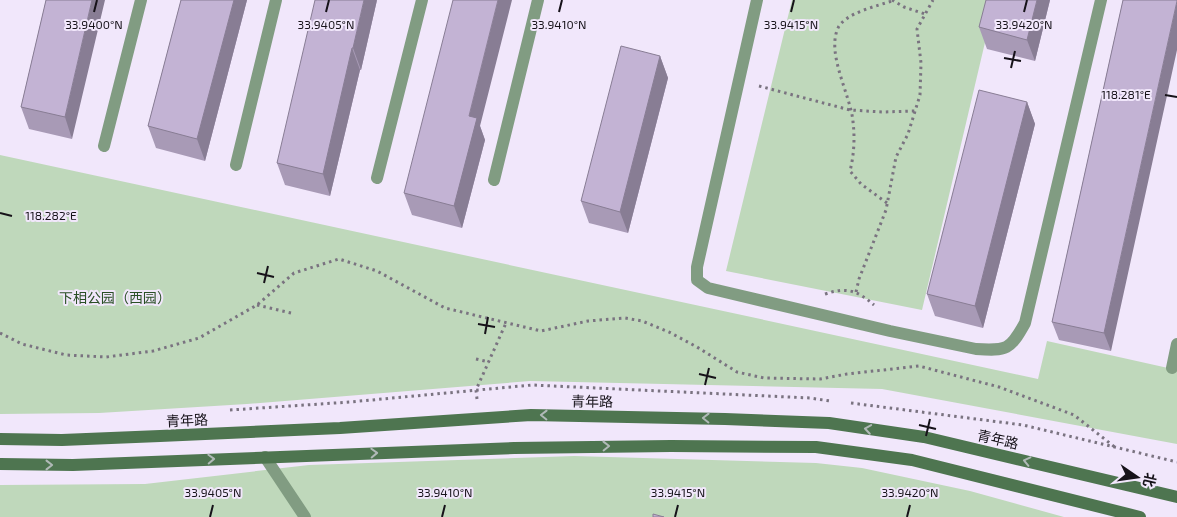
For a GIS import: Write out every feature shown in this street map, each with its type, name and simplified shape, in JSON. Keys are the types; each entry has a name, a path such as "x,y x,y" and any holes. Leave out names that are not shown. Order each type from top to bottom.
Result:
{"street":[{"name":"青年路","path":"0,439 62,440 170,436 340,428 531,415 829,423 924,437 1177,497"},
{"path":"0,464 73,465 514,448 816,447 912,460 1140,517"},
{"path":"1056,468 1177,492"},
{"path":"1038,490 1115,517"}],"lane":[{"path":"104,146 141,0"},
{"path":"236,164 276,0"},
{"path":"377,178 422,0"},
{"path":"494,180 538,0"},
{"path":"757,0 697,267 698,280 708,288 803,311 976,349 999,351 1013,343 1025,323 1102,0"},
{"path":"1172,368 1177,344"},
{"path":"264,457 305,517"}],"path":[{"path":"887,203 861,184 850,171 854,158 853,120 838,64 836,42 838,28 848,18 891,0 904,7 925,14"},
{"path":"856,292 858,279 876,237 887,203 896,156 908,134 920,95 921,63 917,28 933,0"},
{"path":"739,81 850,110 882,112 915,111"},
{"path":"0,334 22,344 66,356 106,357 153,351 199,338 256,305 294,273 339,258 377,271 445,308 541,331 588,321 625,318 642,321 669,332 738,372 764,378 820,379 919,366 1000,387 1074,415 1116,448"},
{"path":"256,305 291,313"},
{"path":"477,419 476,390 506,323"},
{"path":"476,359 489,362"}],"green space":[{"path":"792,0 995,0 922,310 726,271"},
{"name":"下相公园（西园）","path":"0,155 1038,379 1047,341 1177,370 1177,444 882,389 530,381 247,404 99,413 0,414"},
{"path":"574,456 816,463 862,468 970,491 1064,517 0,517 0,485 145,484 309,465"}],"building":[{"path":"46,0 92,0 65,117 21,107"},
{"path":"181,0 234,0 197,139 148,126"},
{"path":"315,0 364,0 323,174 277,163"},
{"path":"453,0 498,0 469,116 477,118 454,206 404,193"},
{"path":"986,0 1037,0 1027,40 979,27"},
{"path":"1123,0 1177,1 1104,333 1052,322"},
{"path":"621,46 660,56 620,212 581,201"},
{"path":"979,90 1027,102 975,306 927,294"},
{"path":"653,514 664,517 653,517"}]}
